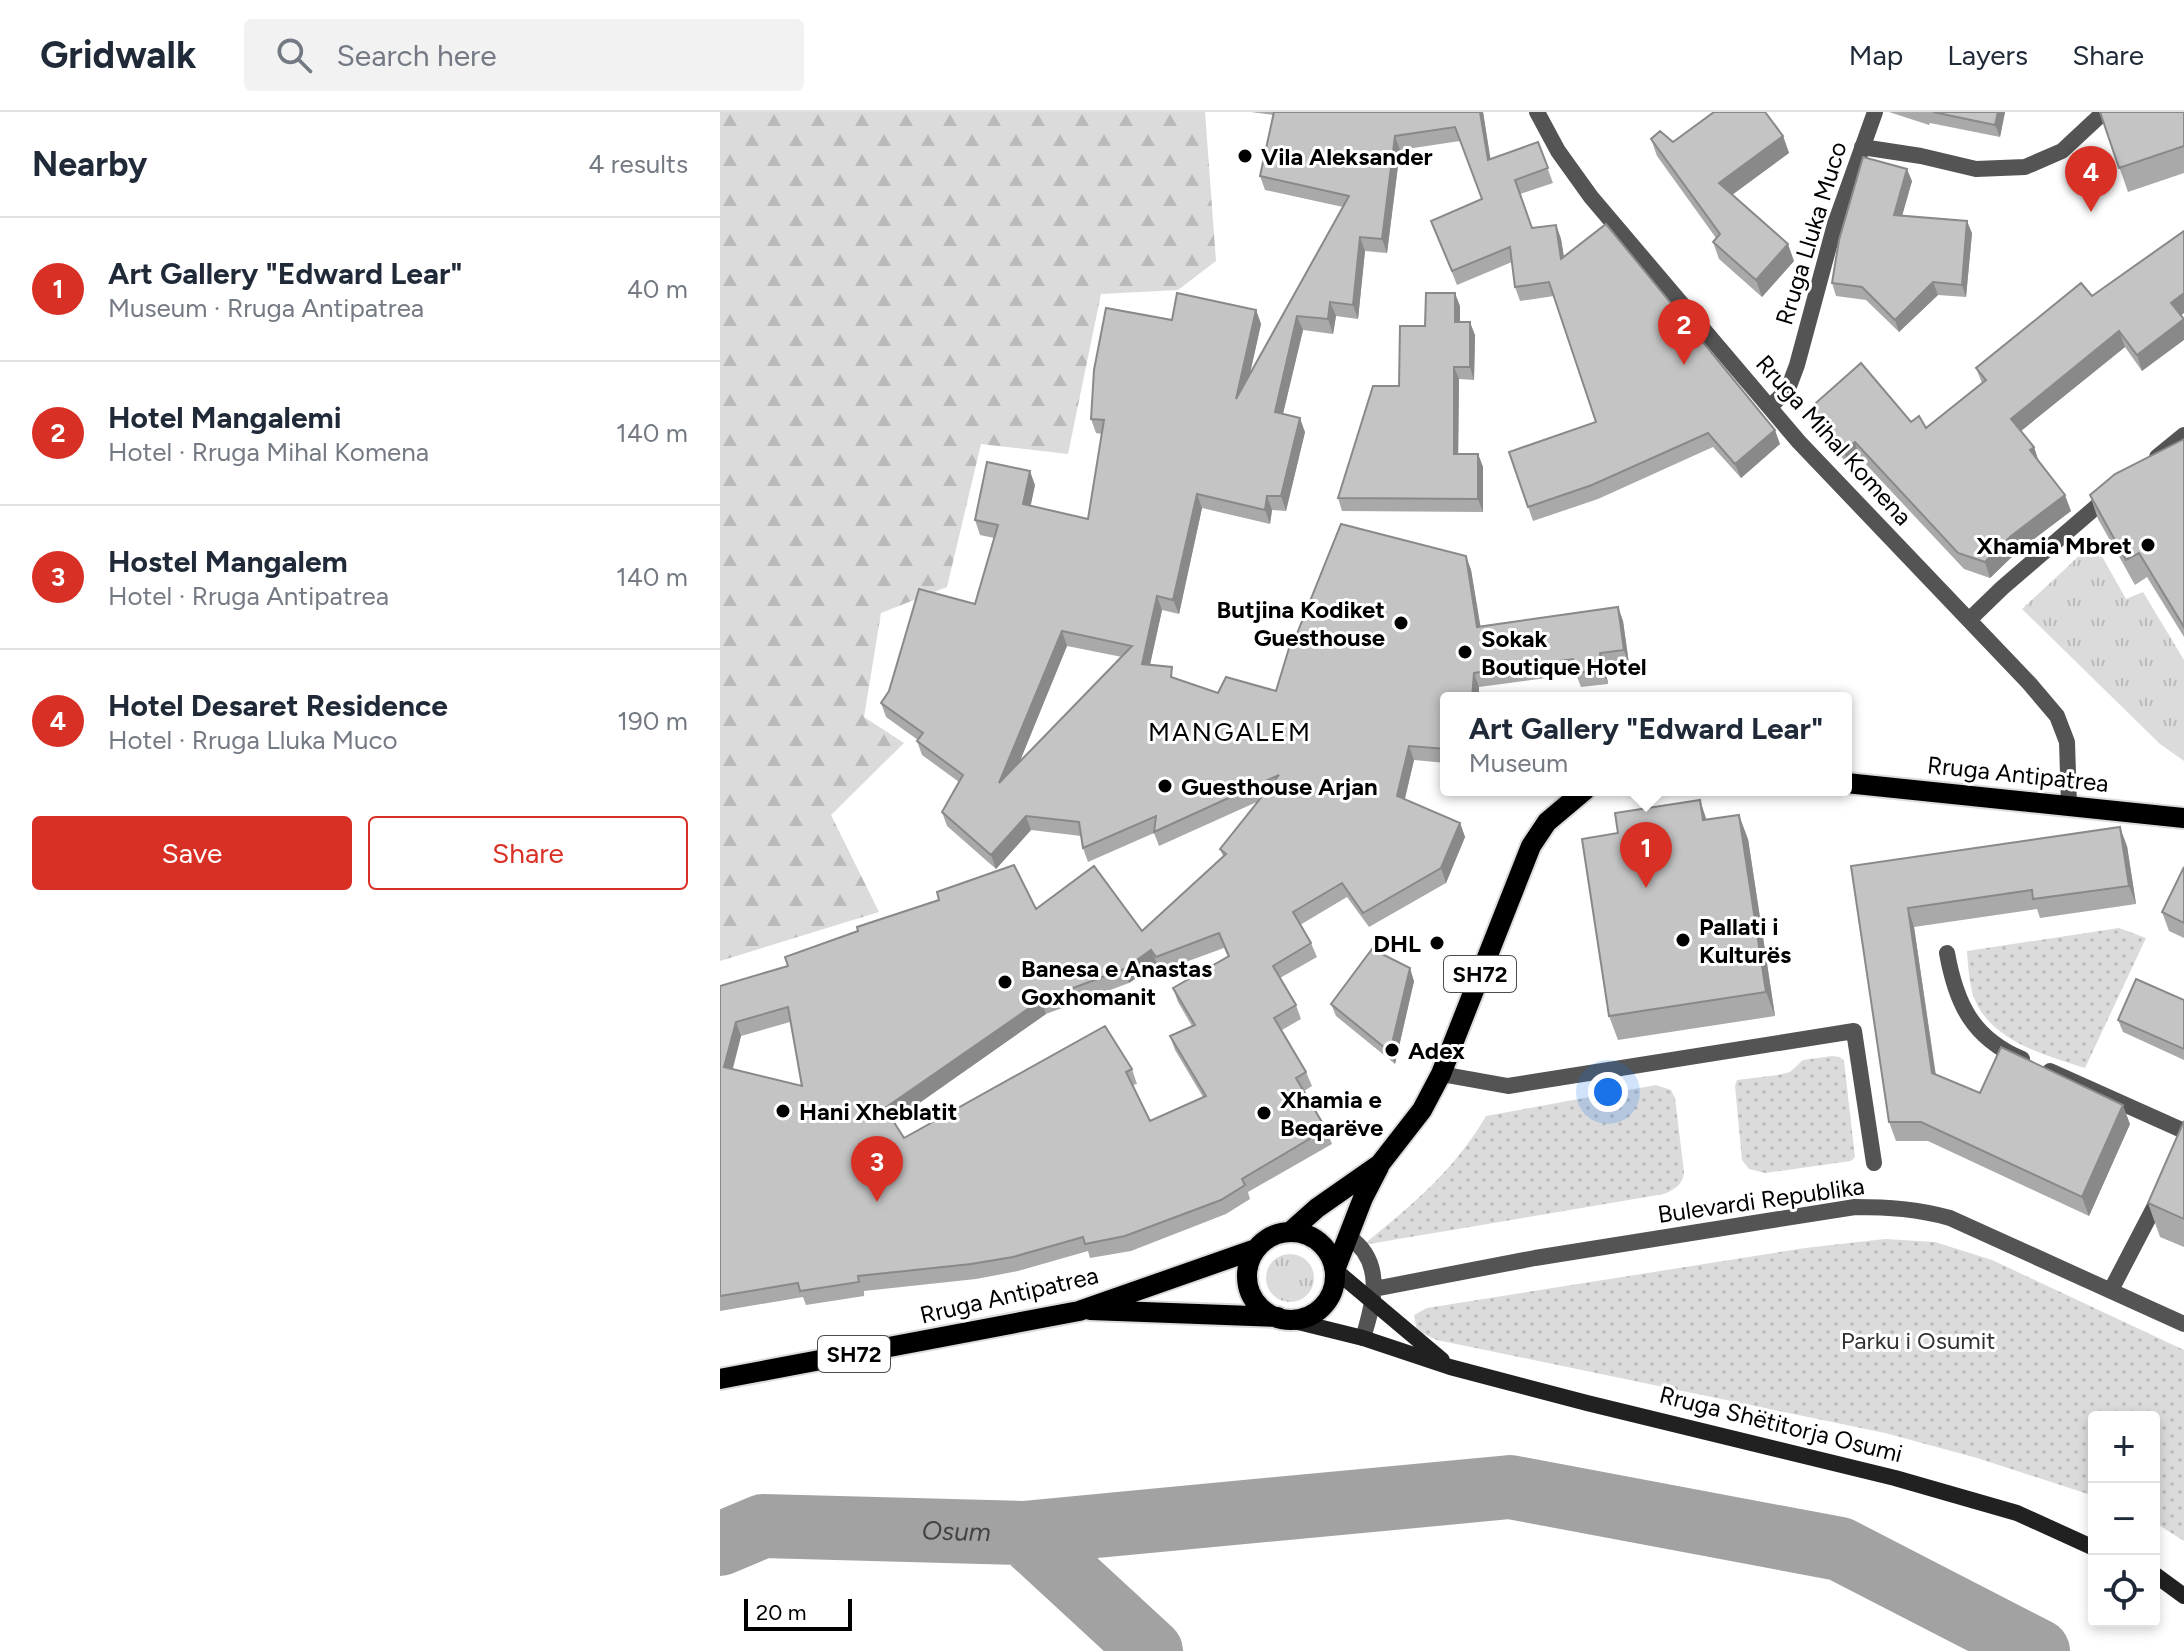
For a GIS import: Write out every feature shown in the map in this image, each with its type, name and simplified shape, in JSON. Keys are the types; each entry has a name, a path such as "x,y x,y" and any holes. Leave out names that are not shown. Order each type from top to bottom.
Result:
{"main road":[{"name":"Rruga Antipatrea","path":"1852,784 2184,818"},
{"name":"SH72","path":"1278,1317 1292,1320 1317,1311 1327,1302 1333,1289 1335,1270 1380,1164 1422,1110 1441,1074 1531,846 1547,822 1578,796"},
{"name":"SH72","path":"1256,1249 1277,1233 1290,1232 1317,1208 1380,1164"},
{"path":"1290,1232 1311,1236 1327,1250 1335,1270"},
{"name":"Rruga Antipatrea","path":"720,1379 1079,1311 1256,1249"},
{"path":"1256,1249 1247,1275 1250,1289 1256,1301 1278,1317"},
{"name":"Rruga Shëtitorja Osumi","path":"1335,1270 1374,1296 1450,1367"},
{"name":"Rruga Shëtitorja Osumi","path":"1079,1311 1103,1309 1278,1317 1363,1338 1450,1367 1895,1478 2017,1513 2088,1545"},
{"path":"2160,1578 2184,1596"}],"street":[{"name":"Rruga Mihal Komena","path":"1537,112 1558,151 1591,197 1799,442 2057,716 2067,742 2069,805"},
{"name":"Rruga Lluka Muco","path":"1770,407 1788,389 1797,365 1835,224 1875,112"},
{"path":"1862,147 1976,169 2025,167 2062,151 2104,112"},
{"path":"1969,620 2002,588 2184,435"},
{"path":"1947,953 1953,988 1974,1027 2015,1056 2184,1131"},
{"path":"1441,1074 1508,1086 1854,1031 1874,1163"},
{"path":"2111,1290 2169,1177"},
{"name":"Bulevardi Republika","path":"1374,1296 1535,1258 1855,1207 1892,1207 1916,1208 1950,1218 2184,1324"},
{"path":"1349,1237 1363,1247 1371,1268 1374,1296 1363,1338"}],"green space":[{"path":"720,112 1205,112 1216,261 1178,290 1101,294 1068,454 981,444 947,587 881,613 864,717 904,743 831,815 879,912 720,961"},
{"path":"2094,542 2126,599 2143,592 2184,660 2184,761 2160,744 2022,609"},
{"path":"2119,928 2146,938 2085,1068 2019,1044 1991,1024 1980,1011 1973,995 1967,951"},
{"path":"1832,1056 1844,1061 1855,1157 1851,1161 1765,1173 1749,1169 1742,1160 1737,1080 1790,1072 1803,1060"},
{"path":"1656,1085 1671,1090 1675,1098 1684,1172 1680,1183 1672,1190 1664,1194 1363,1245 1446,1171 1486,1116"},
{"name":"Parku i Osumit","path":"1885,1239 1935,1242 1992,1260 2184,1350 2184,1541 2160,1526 2160,1411 2088,1411 2088,1494 1977,1458 1885,1433 1437,1340 1417,1331 1414,1315 1427,1308 1805,1248"},
{"path":"1290,1254 1307,1261 1314,1278 1307,1295 1290,1302 1273,1295 1266,1278 1273,1261"}],"building":[{"path":"1274,112 1480,112 1488,160 1538,142 1548,168 1515,180 1532,228 1556,225 1561,259 1606,224 1775,430 1735,464 1708,433 1592,485 1528,507 1509,452 1596,422 1549,282 1515,287 1510,247 1452,271 1431,221 1482,199 1455,127 1395,136 1382,239 1360,237 1353,305 1330,302 1328,319 1297,316 1275,412 1300,418 1281,496 1267,496 1265,510 1197,494 1173,600 1157,596 1142,664 1172,667 1171,677 1218,693 1226,677 1276,691 1293,635 1296,636 1341,524 1466,556 1477,627 1618,607 1624,650 1600,653 1602,670 1576,673 1573,659 1474,673 1472,692 1440,692 1440,749 1409,746 1397,796 1460,823 1441,868 1363,913 1342,883 1293,912 1311,943 1273,966 1296,1005 1274,1018 1306,1072 1296,1078 1326,1129 1242,1179 1245,1185 1221,1200 1125,1236 1085,1244 1083,1237 1013,1257 858,1276 859,1282 800,1291 798,1283 720,1296 720,986 788,966 785,957 858,931 857,927 939,900 937,892 1014,865 1036,909 1094,866 1142,931 1226,854 1220,849 1279,775 1154,832 1156,816 1083,848 1079,822 1026,816 991,855 942,812 963,775 917,741 923,733 881,703 889,691 919,589 975,604 998,525 975,520 987,462 1030,471 1023,504 1088,519 1104,420 1091,419 1094,370 1106,308 1172,320 1177,293 1256,310 1236,399 1349,196 1260,176","holes":["1062,631 1132,646 999,783","1219,933 1229,956 1173,988 1195,1025 1170,1036 1206,1096 1150,1121 1126,1072 1132,1069 1105,1026 904,1138 885,1108 1041,1000 1124,969 1151,950 1156,957","788,1007 802,1086 724,1067 736,1022"]},
{"path":"1714,112 1765,112 1783,136 1719,183 1788,244 1756,280 1713,242 1720,234 1651,139 1660,131 1673,142"},
{"path":"1933,112 1998,112 1995,125"},
{"path":"2100,112 2184,112 2184,146 2119,168"},
{"path":"1863,157 1907,169 1894,215 1967,221 1962,285 1933,282 1895,320 1862,287 1832,283 1839,240"},
{"path":"2184,231 2184,293 2171,303 2184,319 2137,355 2119,331 2011,419 2034,447 2030,450 2065,495 2011,536 1985,562 1958,553 1855,442 1843,450 1809,409 1861,363 1911,422 1919,416 1926,428 1986,380 1976,368 2081,283 2092,296"},
{"path":"1426,293 1455,293 1455,322 1470,322 1470,367 1454,367 1454,454 1478,454 1478,499 1338,498 1373,386 1399,386 1400,326 1425,326"},
{"name":"Xhamia Mbret","path":"2184,439 2184,627 2139,553 2126,560 2090,495 2115,474"},
{"name":"Pallati i Kulturës","path":"1700,800 1703,820 1739,815 1766,992 1609,1016 1582,839 1618,833 1615,813"},
{"path":"2120,827 2129,886 2033,899 2032,890 1908,908 1932,1073 1980,1093 2001,1047 2123,1105 2082,1197 1921,1122 1889,1122 1851,866"},
{"path":"2184,867 2184,923 2162,912"},
{"path":"1372,949 1410,968 1390,1052 1331,1004"},
{"path":"2136,979 2184,1000 2184,1049 2118,1020"},
{"path":"2184,1121 2184,1219 2148,1203"}],"waterway":[{"path":"1023,1533 1510,1487 1840,1549 2038,1651"},
{"name":"Osum","path":"720,1544 763,1526 1023,1533 1151,1651"}],"place":[{"name":"Vila Aleksander","path":"1245,156"},
{"name":"Hotel Desaret Residence","path":"2091,212"},
{"name":"Hotel Mangalemi","path":"1684,365"},
{"name":"Xhamia Mbret","path":"2148,545"},
{"name":"Butjina Kodiket Guesthouse","path":"1401,623"},
{"name":"Sokak Boutique Hotel","path":"1465,652"},
{"name":"Guesthouse Arjan","path":"1165,786"},
{"name":"Art Gallery \"Edward Lear\"","path":"1646,888"},
{"name":"Pallati i Kulturës","path":"1683,940"},
{"name":"DHL","path":"1437,943"},
{"name":"Banesa e Anastas Goxhomanit","path":"1005,982"},
{"name":"Adex","path":"1392,1050"},
{"name":"Hani Xheblatit","path":"783,1111"},
{"name":"Xhamia e Beqarëve","path":"1264,1113"},
{"name":"Hostel Mangalem","path":"877,1202"}],"district":[{"name":"MANGALEM","path":"1230,732"}]}
